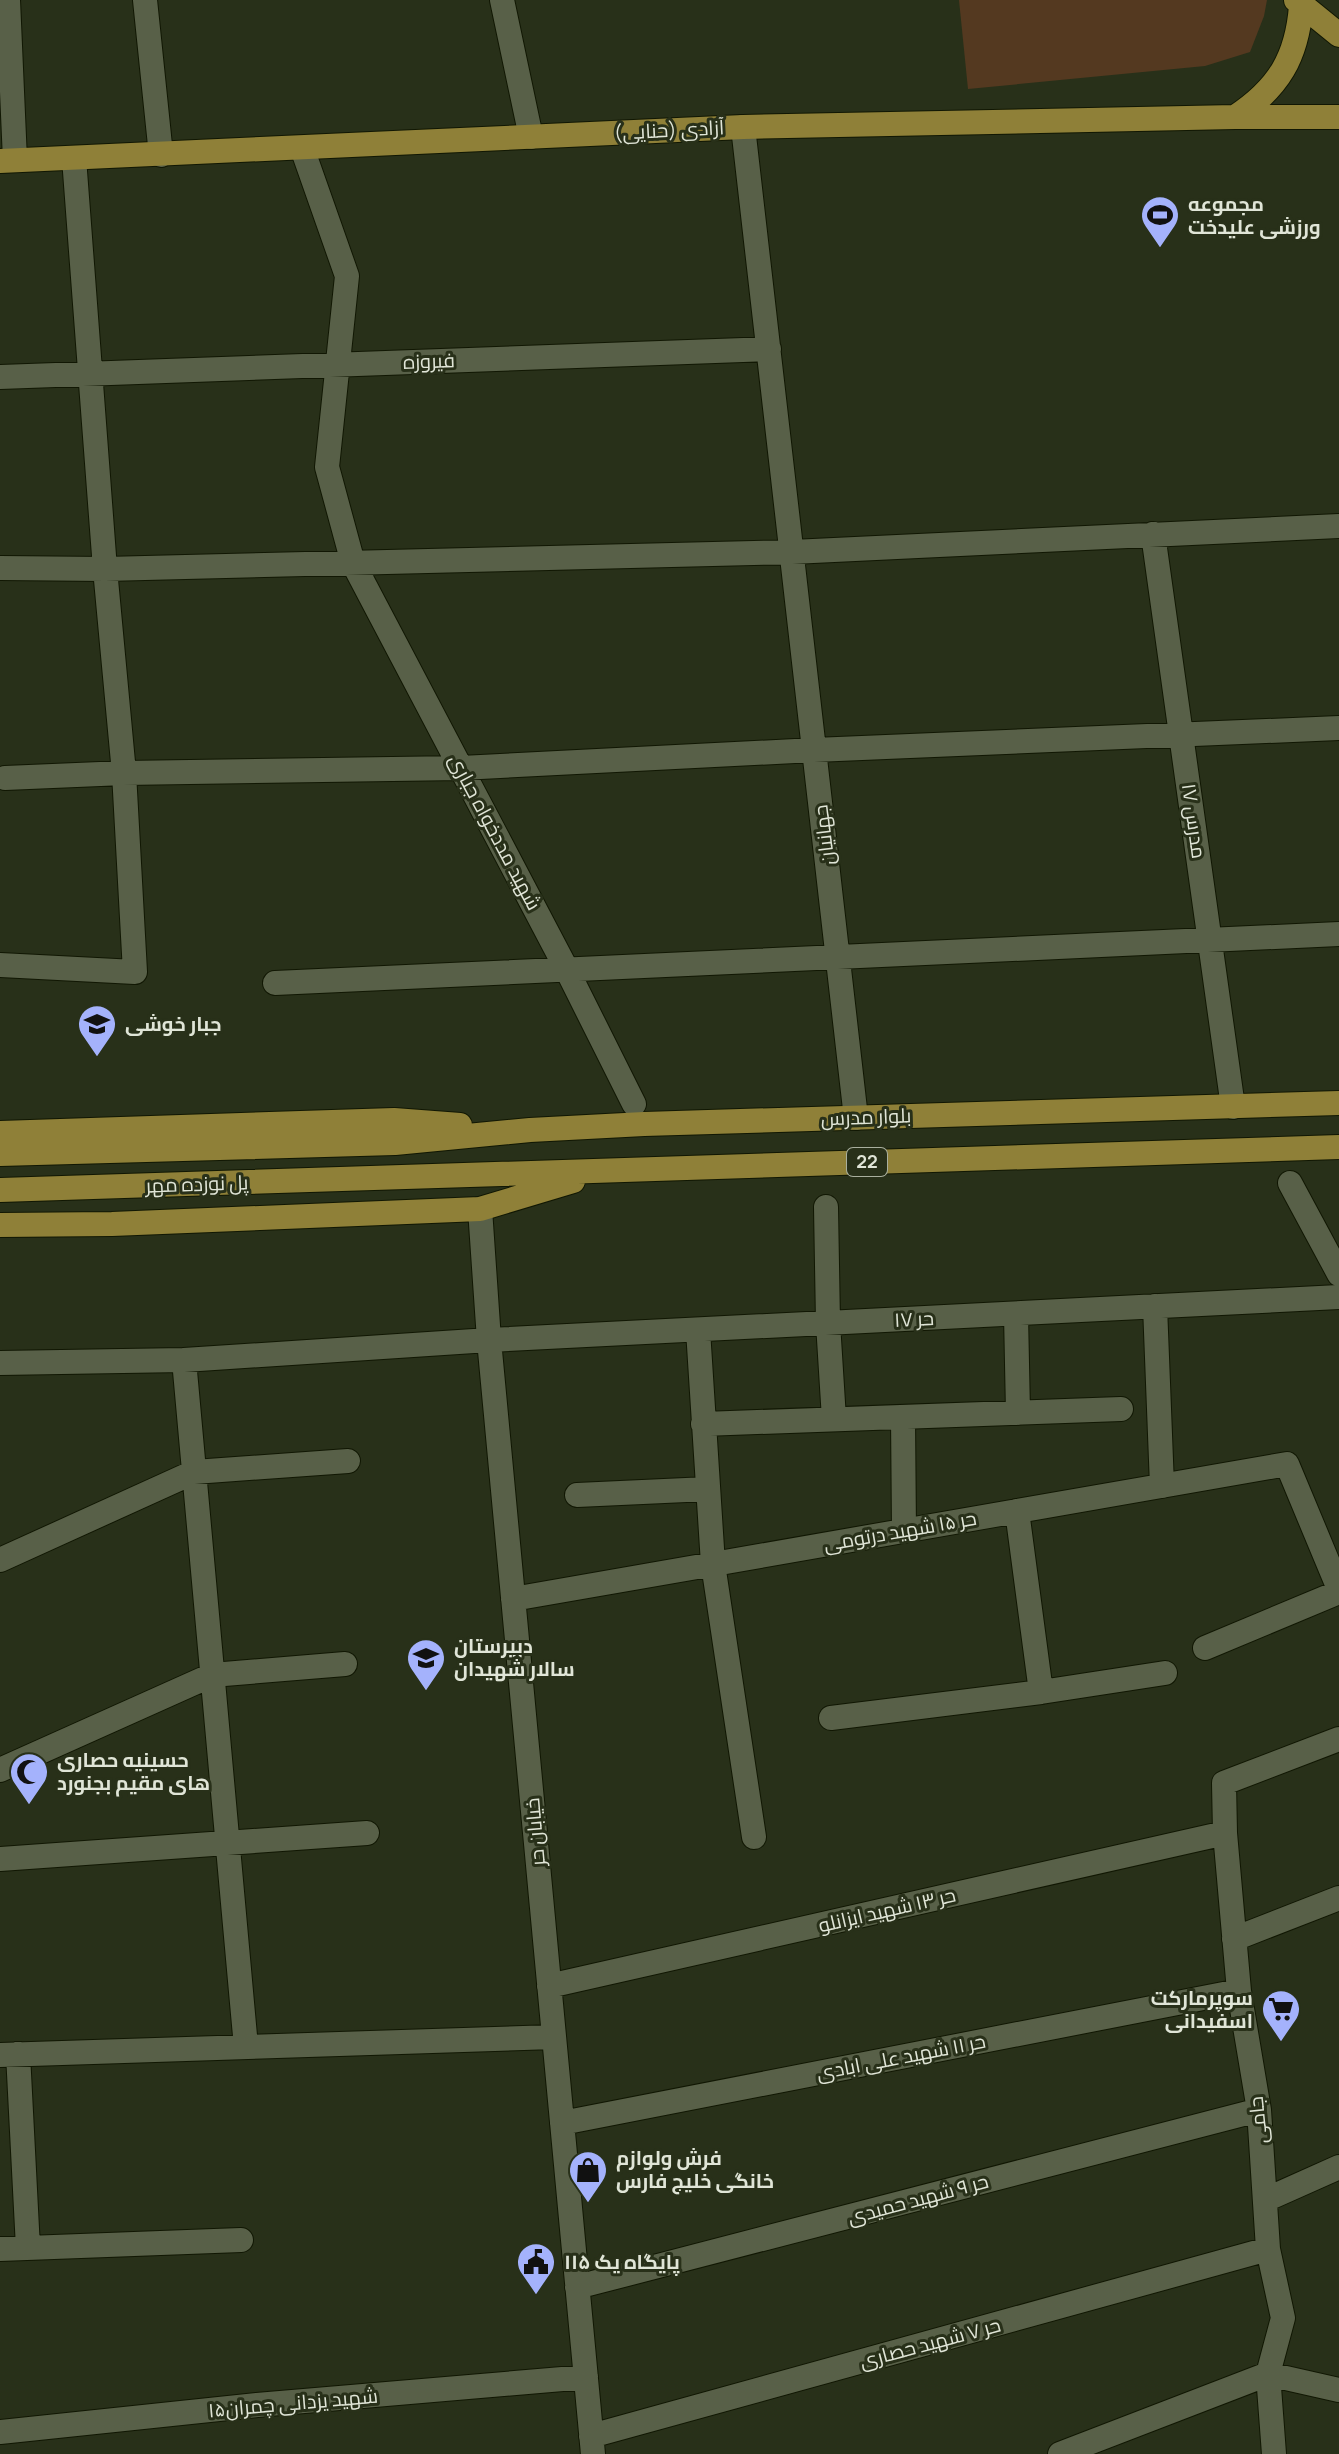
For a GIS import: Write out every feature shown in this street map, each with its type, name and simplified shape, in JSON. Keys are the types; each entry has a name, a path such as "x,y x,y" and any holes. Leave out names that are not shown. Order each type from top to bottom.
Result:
{"main road":[{"path":"1299,3 1339,35"},
{"path":"1235,117 1254,105 1284,70 1299,28 1299,3"},
{"name":"آزادی (حنایی)","path":"8,160 743,127 1339,117"},
{"name":"بلوار مدرس","path":"395,1143 530,1130 1339,1103"},
{"path":"0,1133 394,1120 530,1130"},
{"name":"پل نوزده مهر","path":"0,1154 395,1143"},
{"name":"22","path":"607,1171 1339,1147"},
{"path":"0,1225 112,1224 480,1209 607,1171"},
{"name":"پل نوزده مهر","path":"0,1190 607,1171"}],"street":[{"path":"8,0 8,160"},
{"path":"145,0 161,155"},
{"path":"502,0 531,137"},
{"name":"جهانیان","path":"743,127 856,1118"},
{"name":"شهید مددخواه جباری","path":"302,148 347,276 327,467 353,563 634,1104"},
{"path":"0,965 135,972 124,773 105,569 74,158"},
{"name":"فیروزه","path":"0,377 769,349"},
{"path":"0,568 105,569 792,552 1339,526"},
{"name":"مدرس ۱۷","path":"1153,534 1233,1107"},
{"path":"5,778 461,768 1339,728"},
{"path":"275,983 1339,934"},
{"path":"1290,1183 1339,1274"},
{"path":"826,1207 834,1419"},
{"name":"خیابان حر","path":"480,1209 489,1340 592,2445"},
{"name":"حر ۱۷","path":"0,1363 184,1360 489,1340 1339,1297"},
{"path":"1155,1306 1162,1486"},
{"path":"1016,1314 1018,1413"},
{"path":"698,1330 713,1564 754,1837"},
{"path":"184,1360 246,2047"},
{"path":"703,1424 1121,1409"},
{"path":"903,1417 904,1531"},
{"path":"0,1560 194,1472 348,1461"},
{"name":"حر ۱۵ شهید درتومی","path":"513,1599 1287,1464 1339,1591"},
{"path":"577,1495 708,1489"},
{"path":"1017,1511 1041,1692"},
{"path":"1205,1648 1339,1591"},
{"path":"0,1770 212,1675 345,1664"},
{"path":"831,1718 1165,1673"},
{"name":"جامی","path":"1274,2454 1268,2374 1283,2318 1268,2249 1259,2110 1239,1991 1225,1833 1224,1783 1339,1739"},
{"path":"0,1859 367,1833"},
{"name":"حر ۱۳ شهید ایزانلو","path":"549,1986 1225,1833"},
{"path":"1234,1939 1339,1898"},
{"name":"حر ۱۱ شهید علی ابادی","path":"562,2123 1239,1991"},
{"path":"28,2248 9,2054 554,2037"},
{"name":"حر ۹ شهید حمیدی","path":"577,2287 1259,2110"},
{"path":"1265,2200 1339,2167"},
{"path":"0,2249 241,2240"},
{"name":"حر ۷ شهید حصاری","path":"592,2445 1268,2249"},
{"path":"1060,2454 1268,2374 1339,2390"},
{"name":"شهید یزدانی چمران۱۵","path":"0,2432 257,2405 586,2377"}],"shaded area":[{"path":"959,0 1267,0 1250,52 1205,66 968,89"}],"place":[{"name":"مجموعه ورزشی علیدخت","path":"1160,249"},
{"name":"جبار خوشی","path":"97,1058"},
{"name":"دبیرستان سالار شهیدان","path":"426,1692"},
{"name":"حسینیه حصاری های مقیم بجنورد","path":"29,1806"},
{"name":"سوپرمارکت اسفیدانی","path":"1281,2043"},
{"name":"فرش و‌لوازم خانگی خلیج فارس","path":"588,2204"},
{"name":"پایگاه یک ۱۱۵","path":"536,2296"}]}
